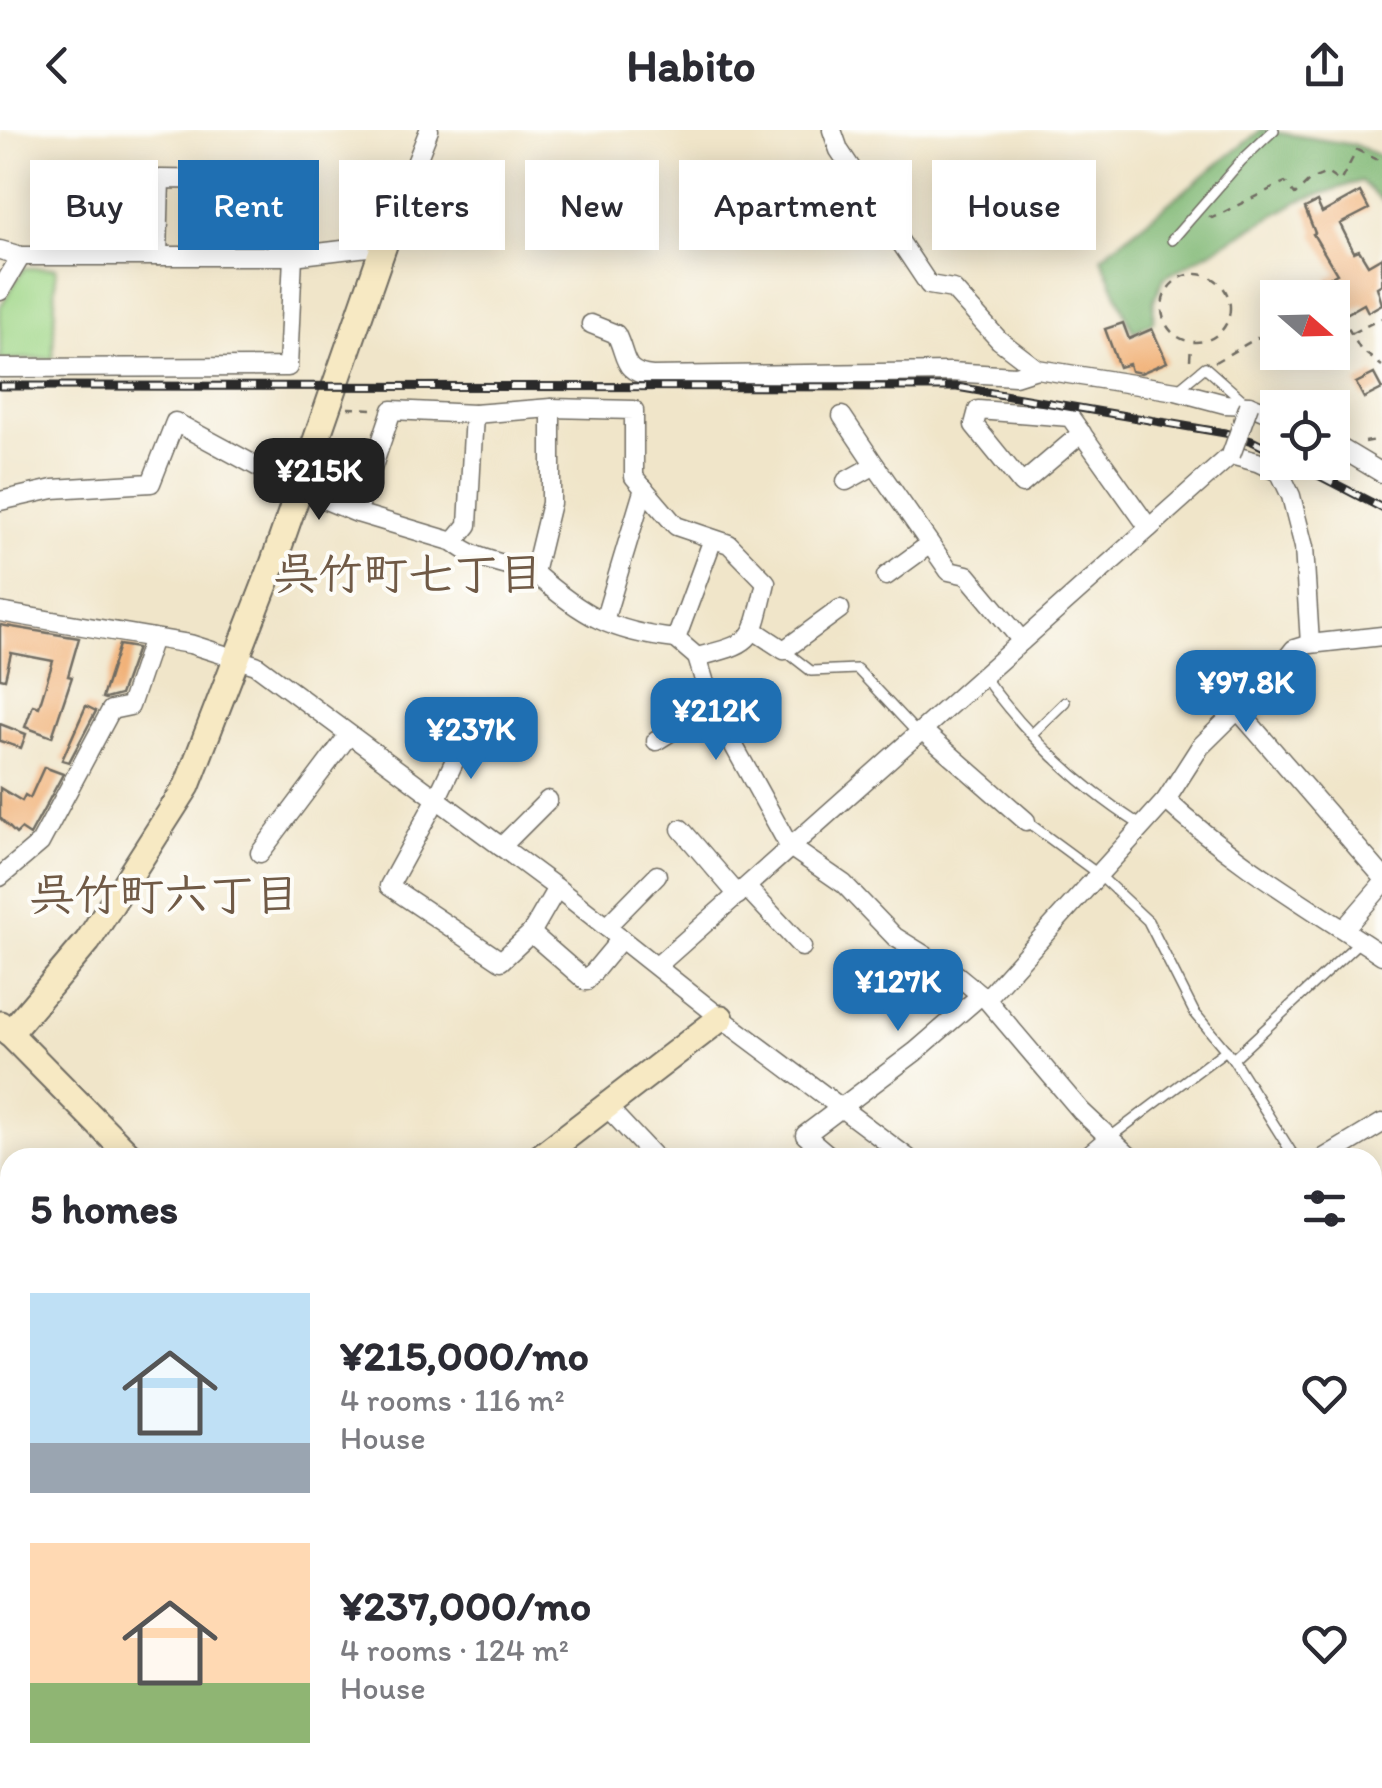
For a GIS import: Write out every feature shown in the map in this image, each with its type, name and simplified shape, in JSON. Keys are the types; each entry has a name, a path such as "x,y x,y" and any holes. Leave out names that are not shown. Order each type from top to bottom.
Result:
{"street":[{"path":"416,160 428,130"},
{"path":"832,130 838,150 929,285 953,289 999,340 1037,369"},
{"path":"0,368 288,367 292,180 160,179 158,256"},
{"path":"0,250 21,256 293,256 339,250"},
{"path":"122,1148 4,1029 88,941 187,786 300,489 382,250"},
{"path":"0,291 21,256"},
{"path":"591,324 616,334 626,364 636,374 950,372 1016,376 1037,369 1176,390 1260,410"},
{"path":"657,966 1230,456 1249,406"},
{"path":"357,513 392,410 474,414 551,408 634,410 634,477 676,526 729,544 766,582 755,631 742,646 697,657"},
{"path":"534,573 550,503 551,408"},
{"path":"1082,434 1022,484 974,425 978,410 1070,417 1149,528"},
{"path":"454,542 468,525 474,414"},
{"path":"842,416 949,571 968,575 1022,640"},
{"path":"0,501 53,489 151,483 175,422 300,489 357,513 454,542 470,556 534,573 573,607 634,635 676,639 697,657 712,706 788,846 844,884 896,938 958,976 983,998 1081,1111 1120,1148"},
{"path":"1350,454 1382,473"},
{"path":"1230,456 1257,462 1280,473 1291,496 1304,547 1310,644"},
{"path":"846,481 874,465"},
{"path":"604,621 644,488"},
{"path":"676,639 713,539"},
{"path":"886,576 930,544"},
{"path":"755,631 784,650 840,609"},
{"path":"0,612 190,644 256,665 557,888 721,1018 895,1148"},
{"path":"820,1148 805,1135 983,998 1166,800 1200,747 1275,674 1294,649 1382,636"},
{"path":"0,877 40,843 111,710 130,706 154,638"},
{"path":"656,742 712,706"},
{"path":"1238,710 1382,876"},
{"path":"921,733 1026,821"},
{"path":"260,853 348,736"},
{"path":"463,744 389,886 502,961 531,932 557,888"},
{"path":"501,847 548,800"},
{"path":"1166,800 1200,832 1285,895 1382,955"},
{"path":"682,829 802,947"},
{"path":"606,926 657,875"},
{"path":"1344,928 1382,885"},
{"path":"531,932 586,981 621,938"},
{"path":"553,1148 721,1018"},
{"path":"606,1107 645,1148"},
{"path":"1341,1148 1382,1123"},
{"path":"1097,1148 1109,1138"}],"lane":[{"path":"1172,240 1241,160 1274,130"},
{"path":"1176,390 1202,370 1249,406"},
{"path":"784,650 812,670 857,669 921,733"},
{"path":"984,677 1032,734 1098,798 1142,826"},
{"path":"1032,734 1066,702"},
{"path":"1026,821 1098,874 1148,921 1194,1012 1233,1059 1289,1148"},
{"path":"1233,1059 1360,940"},
{"path":"1109,1138 1226,1050"}],"path":[{"path":"1198,209 1212,218 1285,182 1295,194 1310,180 1327,173 1340,182 1357,150 1382,162"},
{"path":"1198,274 1213,279 1225,290 1230,312 1225,327 1214,338 1191,342 1170,331 1163,317 1163,301 1176,281 1198,274"},
{"path":"1320,276 1322,280"},
{"path":"1382,318 1350,334 1360,349 1382,366"},
{"path":"1191,342 1188,356 1202,370 1260,336"},
{"path":"328,406 392,410"}],"green space":[{"path":"1261,130 1355,145 1382,157 1382,201 1361,181 1299,201 1164,278 1154,300 1153,322 1133,332 1101,257"},
{"path":"24,268 56,268 53,358 0,360 0,307"}],"building":[{"path":"1360,192 1369,209 1340,224 1354,252 1359,250 1368,265 1382,257 1382,284 1377,287 1382,304 1368,312 1364,304 1350,312 1350,280 1327,279 1337,274 1313,234 1305,208 1317,202 1322,213"},
{"path":"1123,323 1129,339 1152,329 1167,362 1141,373 1131,371 1129,364 1119,367 1105,329"},
{"path":"1374,374 1382,389 1364,398 1356,383"},
{"path":"0,625 79,638 68,676 72,677 52,737 25,727 33,705 39,707 53,661 11,653 5,679 0,678"},
{"path":"119,645 137,648 120,695 105,699 102,698"},
{"path":"86,706 96,711 69,762 62,760"},
{"path":"0,724 26,734 21,748 0,741"},
{"path":"44,767 63,774 30,835 21,829 16,834 0,818 0,788 22,801 25,795 30,798"}],"railway":[{"path":"0,386 957,387 1225,433 1260,445"},
{"path":"1328,480 1382,508"}],"district":[{"name":"呉竹町七丁目","path":"408,573"},
{"name":"呉竹町六丁目","path":"164,894"}]}
